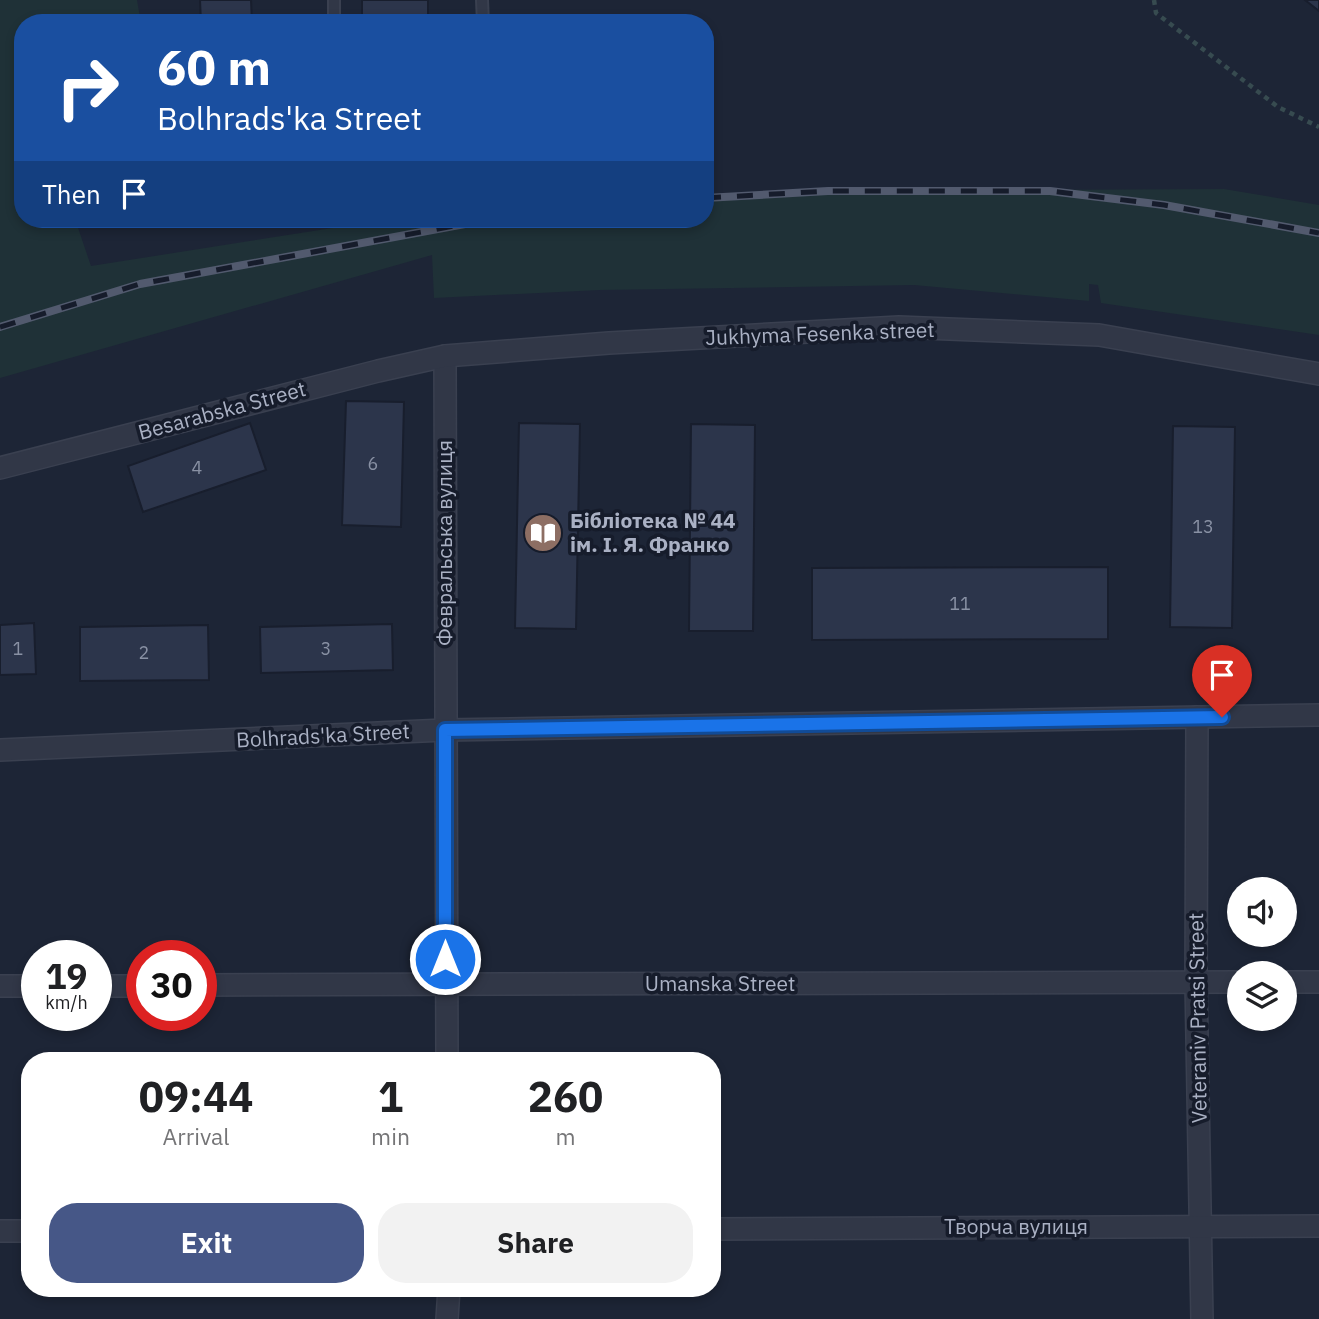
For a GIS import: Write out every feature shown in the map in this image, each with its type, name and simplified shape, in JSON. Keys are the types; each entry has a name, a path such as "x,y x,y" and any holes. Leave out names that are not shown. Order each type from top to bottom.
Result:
{"street":[{"name":"Jukhyma Fesenka street","path":"445,356 899,327 1098,335 1319,373"},
{"name":"Besarabska Street","path":"0,468 378,370 445,356"},
{"name":"Февральська вулиця","path":"445,356 447,1052"},
{"name":"Bolhrads'ka Street","path":"0,750 445,730 1319,715"},
{"name":"Veteraniv Pratsi Street","path":"1197,717 1196,982 1202,1319"},
{"name":"Umanska Street","path":"217,985 1227,982"},
{"path":"1297,982 1319,982"},
{"path":"0,986 21,986"},
{"name":"Творча вулиця","path":"721,1228 1319,1226"},
{"path":"0,1231 21,1231"},
{"path":"447,1319 448,1297"}],"path":[{"path":"1154,0 1156,13 1278,107 1319,127"}],"shaded area":[{"path":"0,0 137,0 139,14 14,14 14,228 78,228 91,266 333,228 714,228 714,199 828,191 1224,189 1319,205 1319,335 1101,303 1098,285 1089,284 1089,301 914,285 600,290 434,298 432,255 0,378"}],"building":[{"path":"200,0 251,0 252,14 201,14"},
{"path":"362,0 428,0 428,14 362,14"},
{"path":"1305,0 1319,0 1319,11"},
{"path":"346,401 404,402 401,527 342,525"},
{"path":"250,423 266,470 143,512 128,466"},
{"path":"519,423 580,424 576,629 515,628"},
{"path":"691,424 755,425 753,631 689,631"},
{"path":"1173,426 1235,427 1232,628 1170,627"},
{"path":"1108,567 1108,639 812,640 812,568"},
{"path":"34,623 36,674 0,675 0,625"},
{"path":"392,624 393,670 261,673 260,627"},
{"path":"208,625 209,680 80,681 80,627"}],"railway":[{"path":"714,197 828,191 1050,191 1164,205 1319,233"},
{"path":"0,327 140,284 443,228"}],"place":[{"name":"Бібліотека № 44 ім. І. Я. Франко","path":"543,533"}],"route":[{"path":"445,959 445,730 1222,717"}]}
